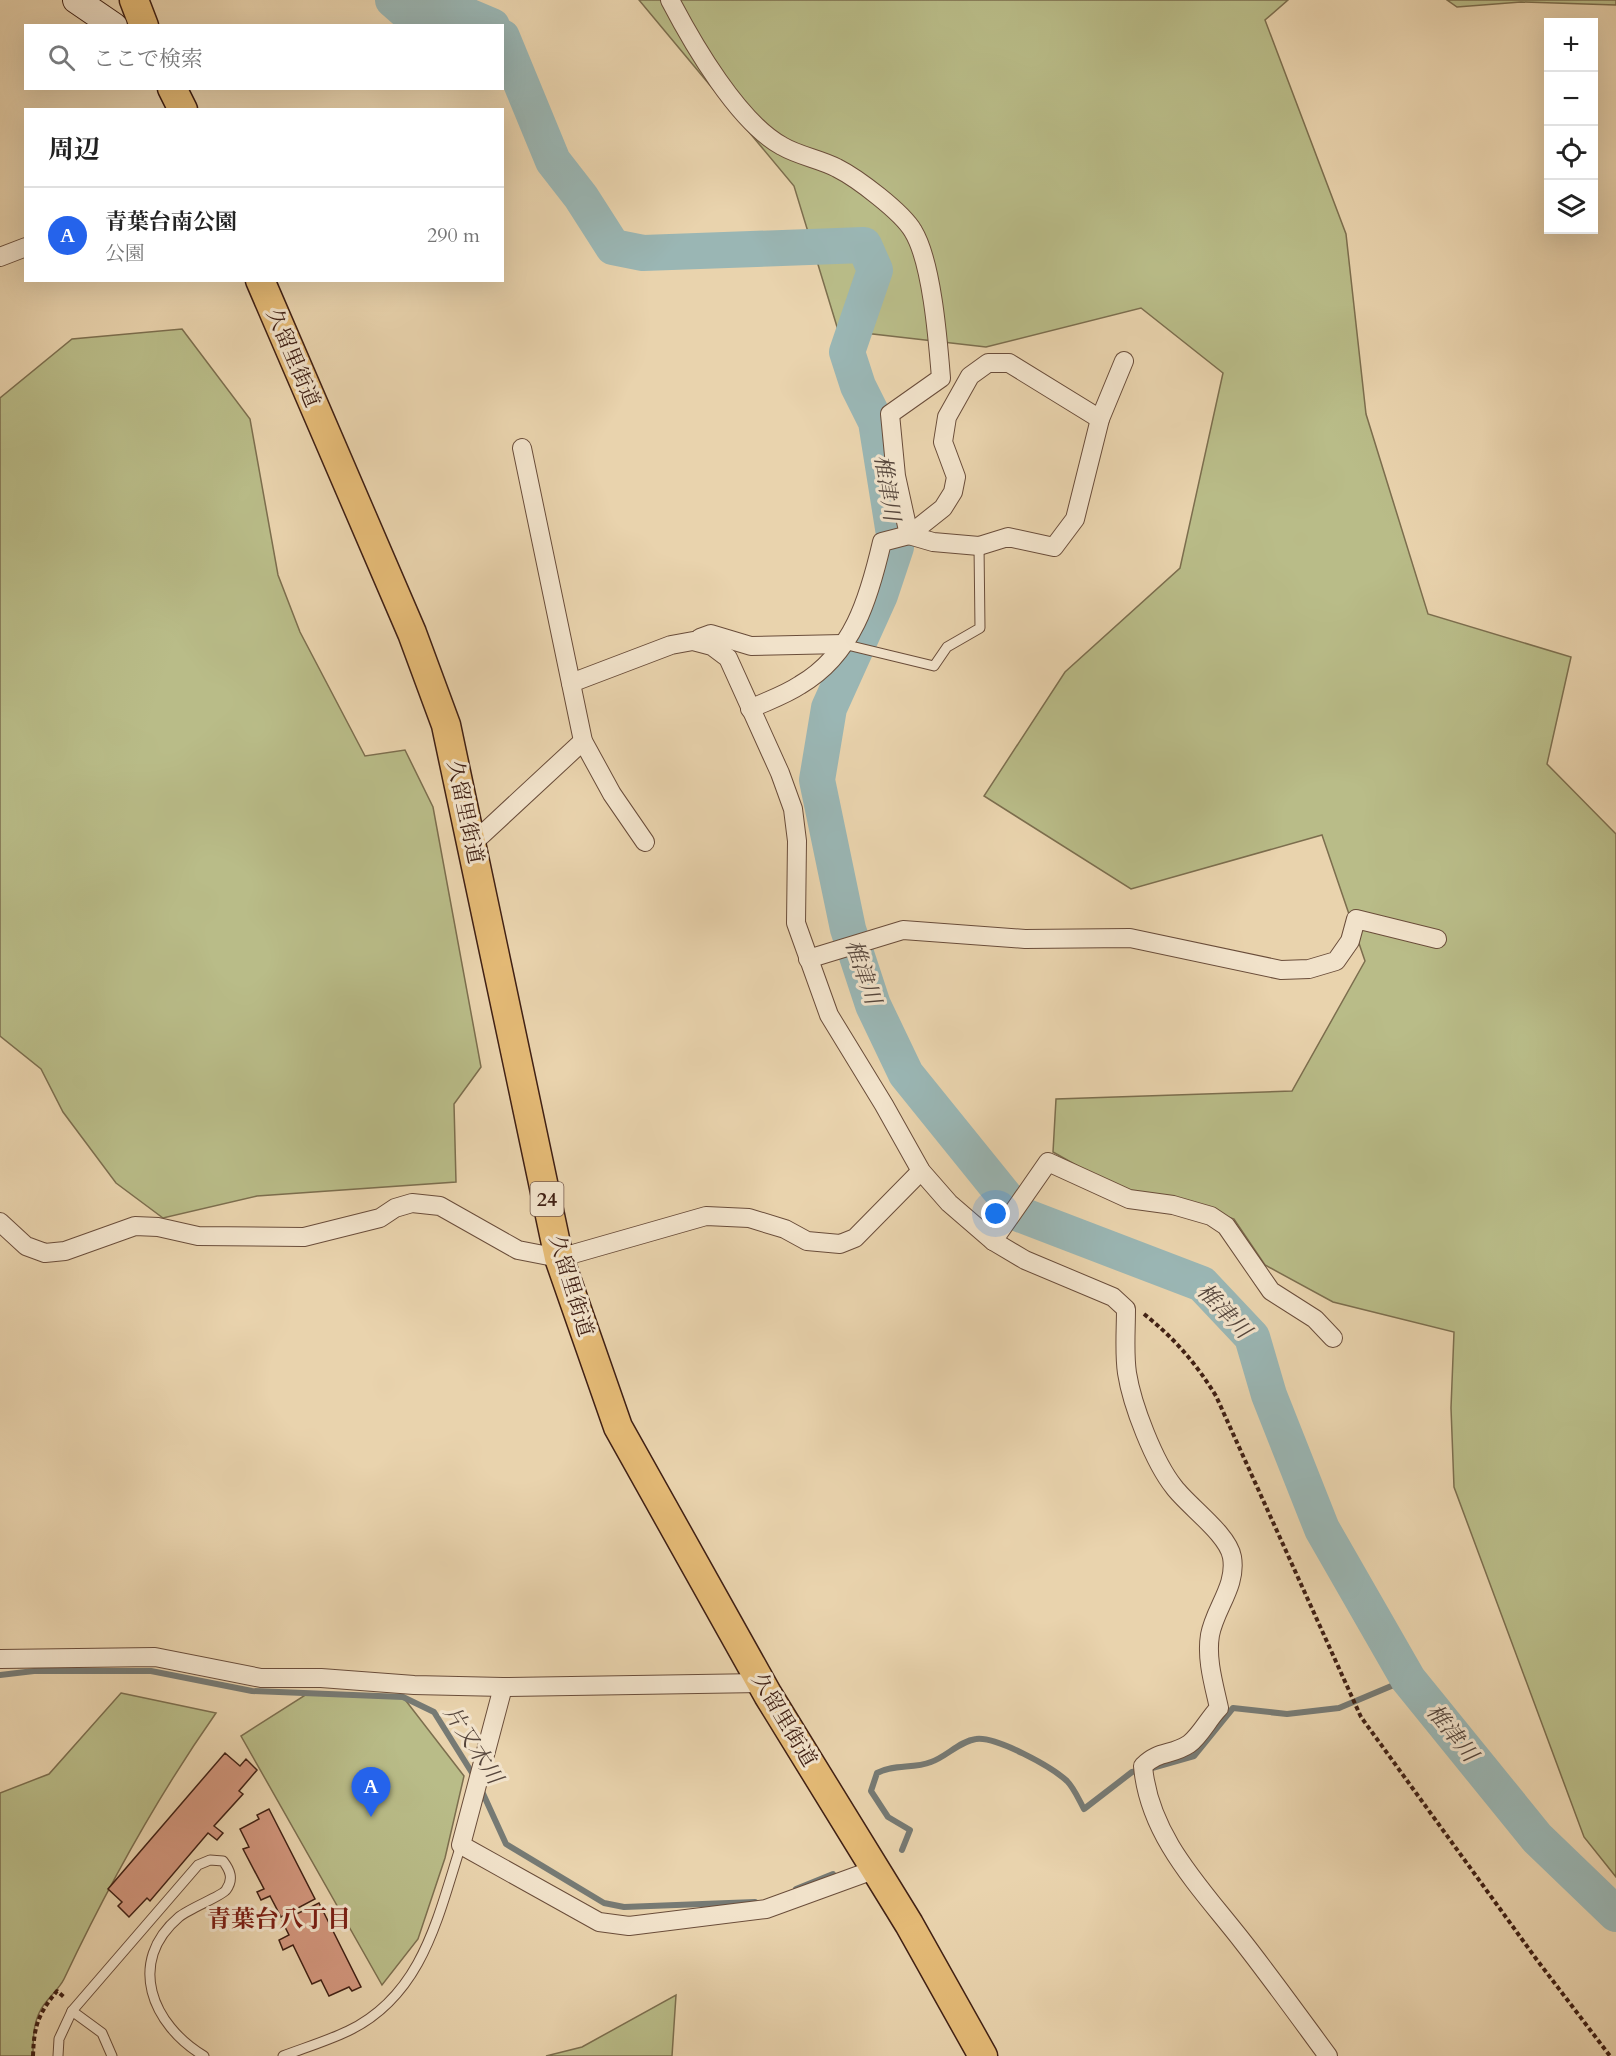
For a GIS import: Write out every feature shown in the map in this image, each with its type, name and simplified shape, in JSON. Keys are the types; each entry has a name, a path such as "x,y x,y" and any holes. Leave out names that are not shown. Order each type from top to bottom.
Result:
{"main road":[{"path":"76,0 111,24"},
{"path":"134,0 143,24"},
{"path":"173,90 182,108"},
{"name":"久留里街道","path":"261,282 412,633 447,726 559,1258 618,1427 761,1683 876,1869 983,2056"}],"street":[{"path":"670,0 698,52 746,115 781,146 837,167 868,187 913,231 927,272 941,378 890,414 896,476 909,535"},
{"path":"0,257 24,249"},
{"path":"909,535 933,542 979,546 1008,537 1054,547 1075,519 1100,419 1124,361"},
{"path":"750,709 801,686 829,664 855,627 871,592 882,542 909,535 943,508 953,492 956,477 943,442 947,417 970,376 988,363 1009,363 1100,419"},
{"path":"522,448 583,741 612,794 645,842"},
{"path":"571,683 670,645 693,641 711,634 751,646 843,644"},
{"path":"693,641 712,646 728,658 780,772 793,809 797,842 796,923 808,959 829,1015 921,1171 949,1203 993,1241 1025,1260 1113,1297 1126,1309 1127,1373 1158,1465 1174,1488 1224,1541 1232,1556 1231,1585 1215,1616 1210,1638 1210,1668 1219,1708 1191,1743 1173,1752 1155,1755 1143,1766 1145,1788 1160,1831 1188,1873 1328,2056"},
{"path":"472,844 583,741"},
{"path":"808,959 903,930 1026,939 1130,938 1281,970 1309,969 1336,961 1350,941 1356,919 1437,939"},
{"path":"993,1241 1048,1162 1129,1199 1173,1205 1211,1216 1226,1226 1259,1278 1270,1291 1315,1318 1333,1338"},
{"path":"0,1222 26,1246 45,1253 65,1251 135,1226 158,1227 198,1236 304,1237 380,1218 395,1208 412,1203 426,1203 440,1206 473,1222 518,1250 559,1258 706,1216 749,1218 785,1229 807,1241 840,1244 855,1238 921,1171"},
{"path":"0,1659 154,1657 261,1678 321,1678 414,1685 503,1687 761,1683"},
{"path":"503,1687 461,1845 599,1922 630,1926 766,1909 876,1869"}],"lane":[{"path":"843,644 934,666 947,647 980,628 979,546"},
{"path":"283,2056 349,2030 374,2014 405,1984 428,1947 461,1845"},
{"path":"58,2056 59,2038 74,2009 198,1865 210,1860 223,1861 230,1871 230,1882 225,1892 195,1905 166,1929 156,1948 149,1989 157,2010 171,2029 188,2047 204,2056"},
{"path":"74,2009 102,2033 112,2056"}],"path":[{"path":"1126,1309 1143,1313 1170,1335 1203,1374 1234,1435 1349,1696 1361,1718 1537,1960 1610,2056"},
{"path":"33,2056 33,2037 40,2011 57,1991 74,2009"}],"green space":[{"path":"639,0 1288,0 1265,20 1346,234 1366,414 1428,614 1571,657 1547,764 1616,834 1616,1877 1584,1837 1454,1487 1451,1408 1454,1332 1333,1302 1265,1265 1234,1219 1178,1199 1120,1190 1053,1152 1056,1099 1292,1091 1365,961 1322,835 1131,889 984,796 1065,672 1180,568 1223,373 1141,308 986,347 838,330 794,186"},
{"path":"1447,0 1616,0 1616,5 1521,2 1457,7"},
{"path":"182,329 250,419 278,575 300,632 365,756 405,750 433,807 481,1067 454,1104 456,1182 257,1196 163,1218 116,1183 63,1112 41,1069 0,1036 0,398 72,339"},
{"path":"310,1692 403,1697 464,1776 445,1858 418,1939 382,1985 241,1736"},
{"path":"121,1693 216,1713 174,1777 116,1876 64,1979 40,2011 33,2039 33,2056 0,2056 0,1793 49,1774"},
{"path":"676,1995 672,2056 546,2056 582,2047"}],"building":[{"path":"225,1753 240,1766 246,1759 257,1770 239,1791 243,1794 214,1826 223,1833 217,1840 208,1833 150,1901 147,1898 129,1917 118,1906 122,1902 108,1889"},
{"path":"269,1809 315,1899 281,1917 270,1896 261,1900 257,1892 264,1889 243,1849 249,1847 240,1829 259,1819 257,1815"},
{"path":"319,1903 361,1987 352,1991 349,1987 329,1996 321,1980 312,1984 293,1945 283,1950 279,1940 289,1935 282,1921"}],"waterway":[{"name":"椎津川","path":"393,0 409,14 468,16 487,24"},
{"name":"椎津川","path":"504,42 553,161 581,197 613,247 643,253 864,245 875,270 847,352 858,386 876,422 896,547 880,595 829,708 817,780 848,929 873,1005 906,1074 1019,1214 1202,1284 1252,1337 1269,1395 1322,1529 1408,1679 1537,1838 1616,1914"},
{"name":"片又木川","path":"0,1675 34,1671 151,1671 252,1691 403,1697 434,1712 474,1776"},
{"name":"片又木川","path":"1152,1768 1194,1756 1233,1708 1287,1714 1339,1708 1408,1679"},
{"name":"片又木川","path":"902,1850 910,1830 888,1817 871,1791 877,1773 890,1768 931,1762 970,1740 985,1739 997,1742 1049,1768 1070,1784 1084,1809 1132,1772 1142,1770"},
{"name":"片又木川","path":"480,1787 506,1844 604,1903 624,1907 755,1902"},
{"name":"片又木川","path":"796,1889 833,1874"}],"place":[{"name":"青葉台南公園","path":"371,1817"}],"district":[{"name":"青葉台八丁目","path":"279,1919"}]}
